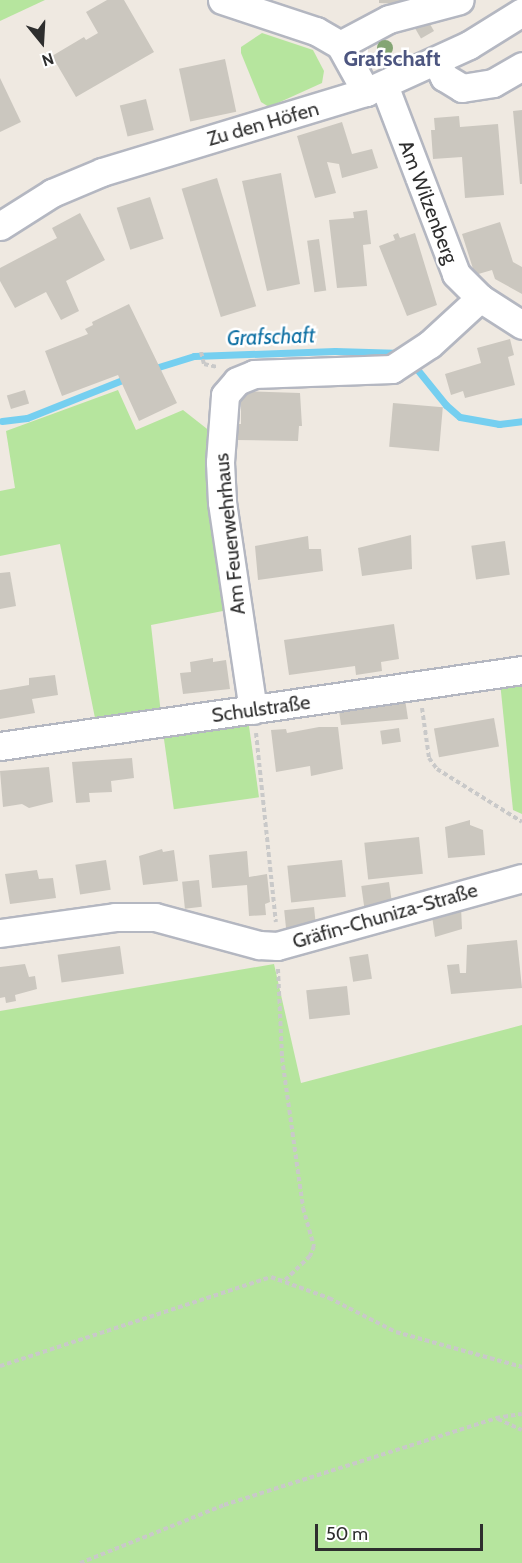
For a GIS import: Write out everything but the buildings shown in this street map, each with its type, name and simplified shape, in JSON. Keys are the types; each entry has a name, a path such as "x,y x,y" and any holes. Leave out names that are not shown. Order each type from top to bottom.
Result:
{"street":[{"path":"222,0 316,31 340,45 389,20 460,0"},
{"name":"Zu den Höfen","path":"0,226 52,193 102,172 375,89 436,61 522,12"},
{"name":"Am Wilzenberg","path":"340,45 375,89 450,261 462,283 480,298 522,325"},
{"path":"436,61 450,84 462,88 492,83 522,66"},
{"name":"Am Feuerwehrhaus","path":"253,710 222,502 220,451 225,395 237,381 254,374 381,371 406,360 480,298"},
{"name":"Schulstraße","path":"0,746 419,687 522,670"},
{"name":"Gräfin-Chuniza-Straße","path":"0,933 115,917 155,917 250,943 277,946 522,878"}],"path":[{"path":"201,352 202,361"},
{"path":"419,687 431,763 522,822"},
{"path":"253,710 277,946 282,1058 303,1208 314,1246 310,1256 285,1280"},
{"path":"0,1366 253,1280 271,1276 285,1280 396,1332 522,1367"},
{"path":"80,1563 224,1505 496,1418 522,1414"},
{"path":"496,1418 522,1430"}],"green space":[{"path":"0,0 45,0 0,21"},
{"path":"262,33 313,50 324,71 322,83 269,107 261,102 241,53 241,47"},
{"path":"118,390 136,430 183,410 211,432 228,610 151,625 161,714 96,723 60,544 0,556 0,491 15,488 6,431"},
{"path":"522,677 522,814 513,810 500,682"},
{"path":"248,719 259,797 174,809 163,731"},
{"path":"274,964 301,1083 522,1025 522,1563 0,1563 0,1011"}],"waterway":[{"name":"Grafschaft","path":"152,369 194,356 335,351 402,353"},
{"name":"Grafschaft","path":"412,363 446,405 460,417 499,424 522,421"},
{"name":"Grafschaft","path":"2,421 27,418 127,378"}],"district":[{"name":"Grafschaft","path":"392,59"}]}
